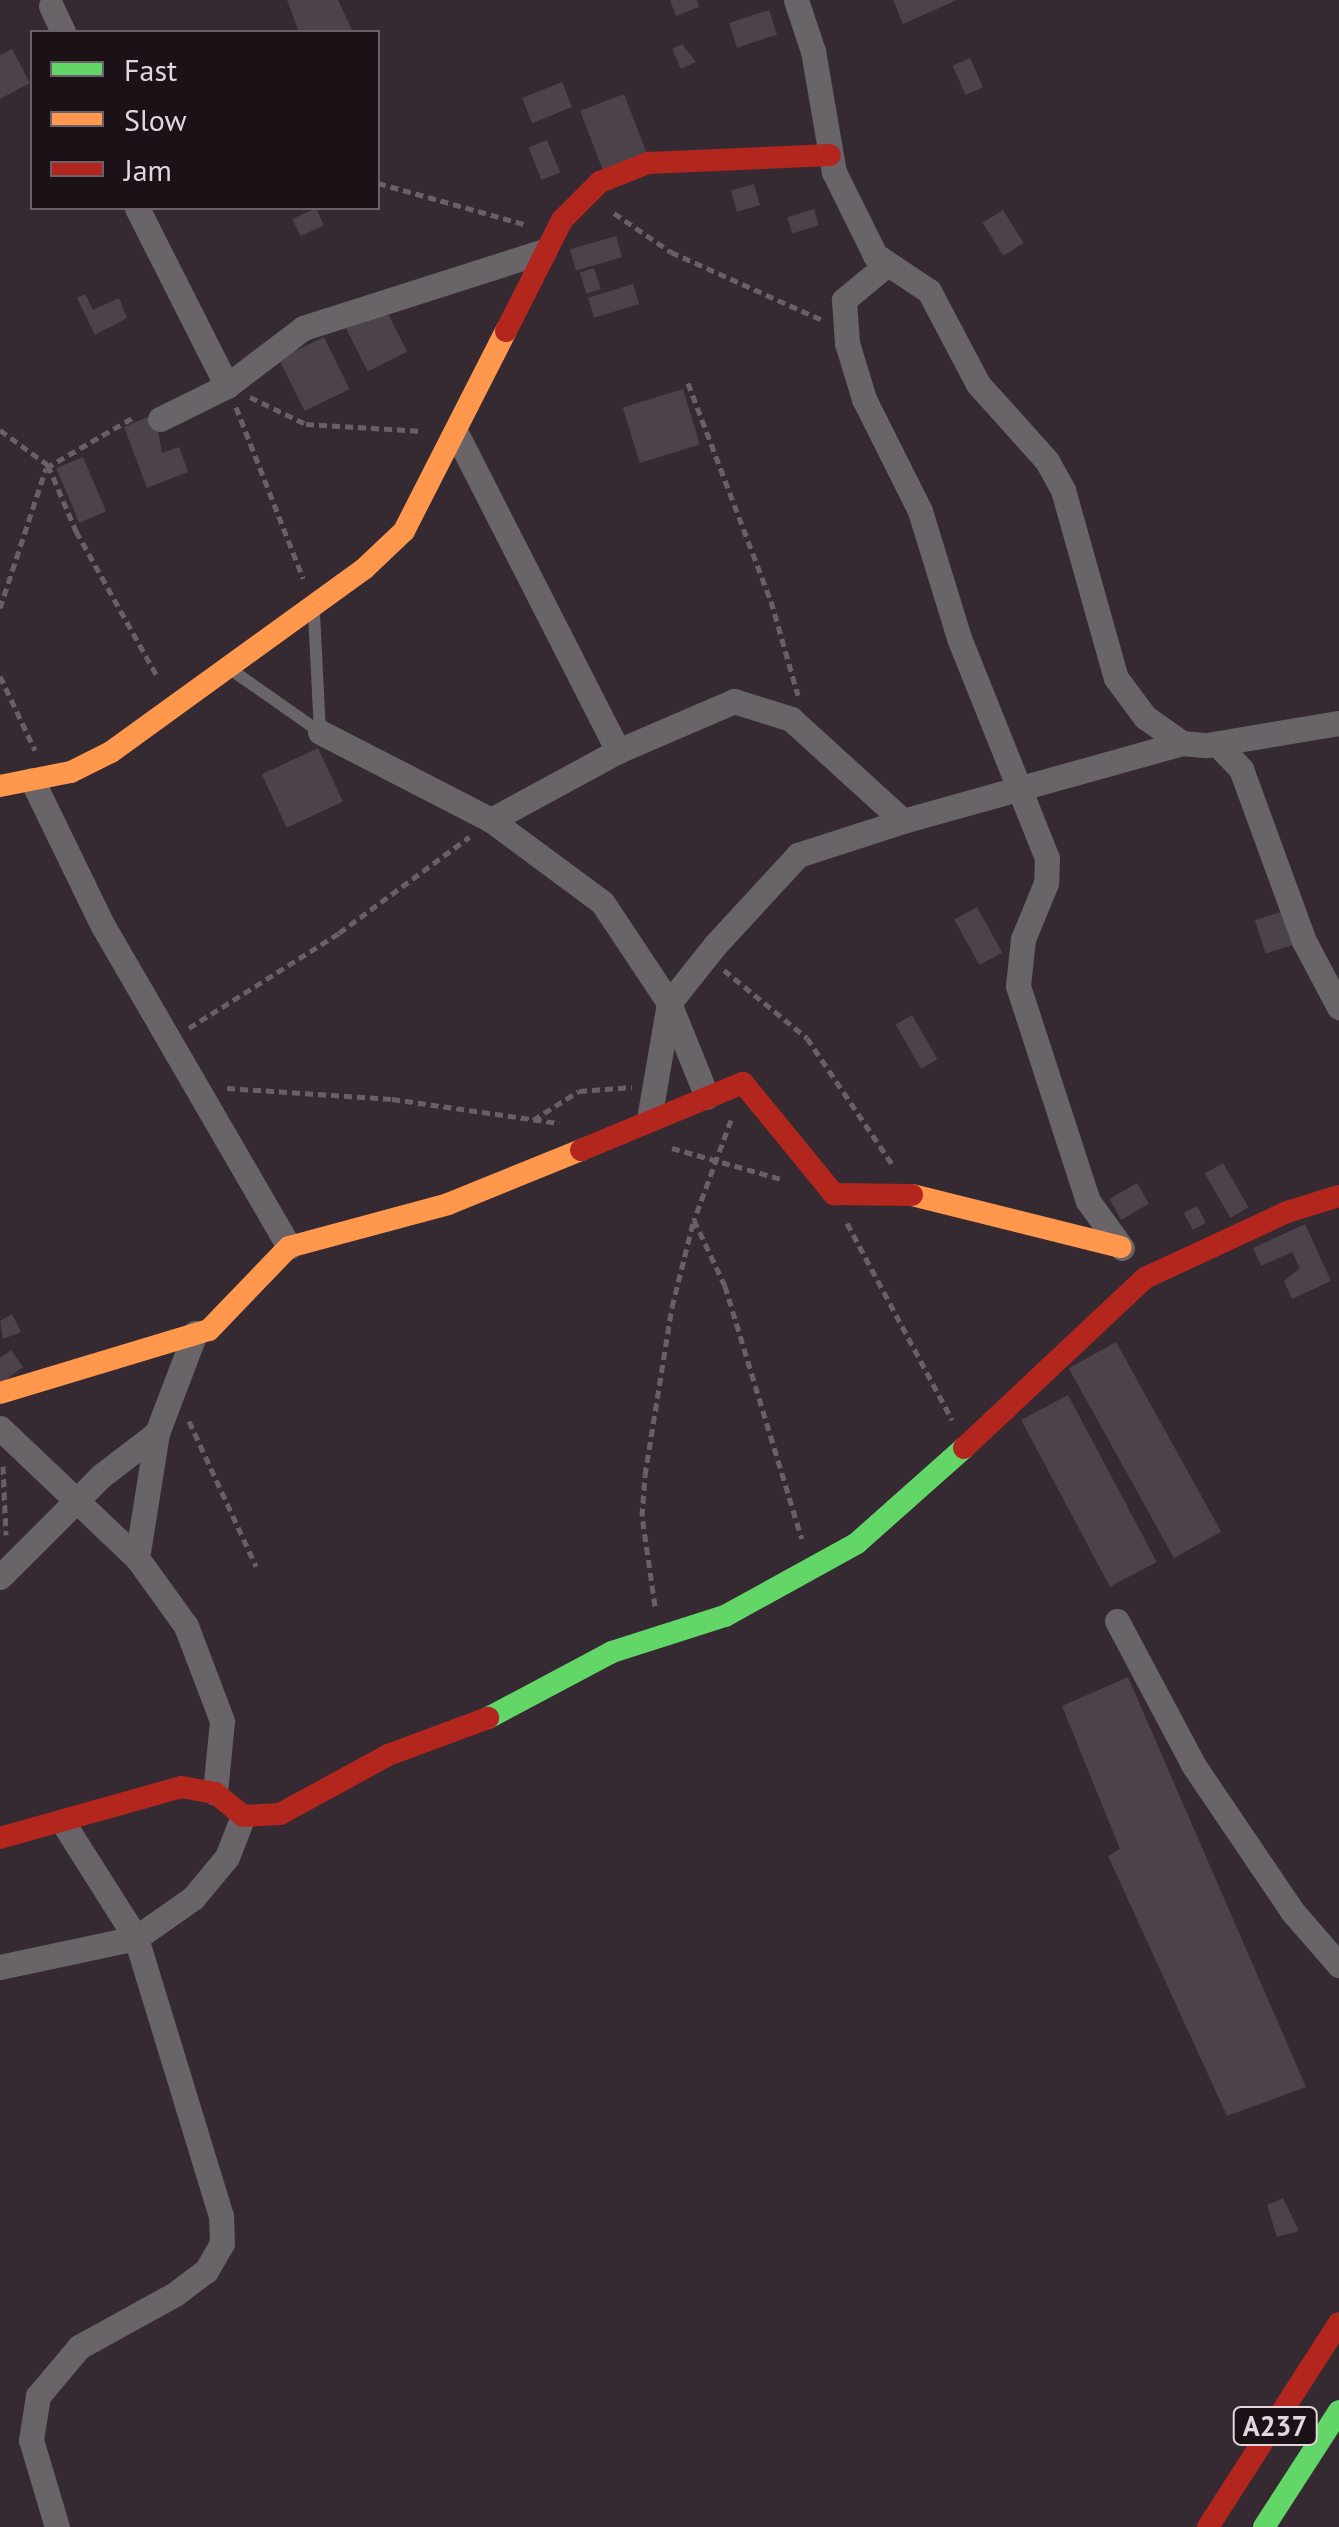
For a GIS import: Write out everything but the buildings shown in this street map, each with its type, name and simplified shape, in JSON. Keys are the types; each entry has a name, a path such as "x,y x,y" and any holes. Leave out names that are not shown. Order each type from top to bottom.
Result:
{"main road":[{"path":"0,786 40,778 111,752 314,606 404,531 550,242 600,182 648,163 830,154"},
{"path":"0,1392 209,1330 290,1247 448,1204 743,1084 834,1194 912,1194 1121,1247"},
{"path":"0,1838 148,1791 197,1786 214,1793 243,1816 280,1814 388,1755 493,1718 586,1664 660,1635 725,1616 812,1570 914,1498 1146,1278 1287,1212 1339,1196"},
{"name":"A237","path":"1208,2527 1339,2323"},
{"name":"A237","path":"1264,2527 1339,2411"}],"street":[{"path":"796,0 813,51 830,154 875,255 886,265 916,276 978,384 1047,461 1063,490 1116,678 1145,717 1182,743"},
{"path":"52,6 62,30"},
{"path":"138,210 227,386"},
{"path":"165,417 227,386 303,328 550,242"},
{"path":"886,265 844,300 845,330 864,399 920,511 959,638 1023,792 1046,870 1023,939 1018,986 1088,1201 1146,1278"},
{"path":"456,433 618,750"},
{"path":"491,820 618,750 734,701 791,720 903,821"},
{"path":"649,1119 669,1003 798,855 903,821 1023,792 1182,743 1217,744 1339,723"},
{"path":"320,732 491,820 602,902 669,1003 707,1097"},
{"path":"1242,769 1254,738"},
{"path":"1217,744 1242,769 1304,942 1339,1006"},
{"path":"40,778 167,1042 290,1247"},
{"path":"137,1558 157,1434 196,1333"},
{"path":"0,1428 137,1558 186,1626 222,1721 214,1793"},
{"path":"4,1573 75,1503 157,1434"},
{"path":"1117,1622 1194,1766 1292,1911 1339,1965"},
{"path":"0,1967 136,1938 193,1898 228,1856 243,1816"},
{"path":"57,2527 30,2440 38,2396 79,2346 175,2294 206,2271 222,2244 222,2216 136,1938 62,1821"}],"lane":[{"path":"314,606 320,732"},
{"path":"228,668 320,732"}],"path":[{"path":"380,184 550,242"},
{"path":"587,195 671,252 845,330"},
{"path":"688,383 770,601 810,737"},
{"path":"227,386 306,424 456,433"},
{"path":"227,386 314,606"},
{"path":"0,608 48,465 163,401 165,417"},
{"path":"0,430 48,465 76,531 174,707"},
{"path":"0,676 40,778"},
{"path":"167,1042 340,933 491,820"},
{"path":"707,955 807,1038 912,1194"},
{"path":"533,1120 579,1091 655,1085"},
{"path":"194,1086 392,1099 566,1124"},
{"path":"666,1146 784,1180"},
{"path":"660,1635 642,1516 644,1476 672,1307 694,1220 717,1160"},
{"path":"834,1194 966,1446"},
{"path":"694,1220 725,1286 812,1570"},
{"path":"174,1390 256,1566"},
{"path":"0,1428 4,1573"}],"traffic: fast":[{"path":"488,1718 612,1652 725,1616 857,1543 964,1448"},
{"path":"1264,2527 1339,2411"}],"traffic: slow":[{"path":"0,786 71,772 111,752 364,569 404,531 506,331"},
{"path":"0,1393 209,1330 289,1247 448,1204 581,1150"},
{"path":"912,1195 1121,1247"}],"traffic: jam":[{"path":"506,331 562,220 600,182 648,163 830,155"},
{"path":"581,1150 743,1083 834,1194 912,1195"},
{"path":"964,1448 1145,1278 1287,1212 1339,1196"},
{"path":"0,1838 181,1787 215,1793 243,1816 280,1814 388,1755 488,1718"},
{"path":"1208,2527 1339,2323"}]}
